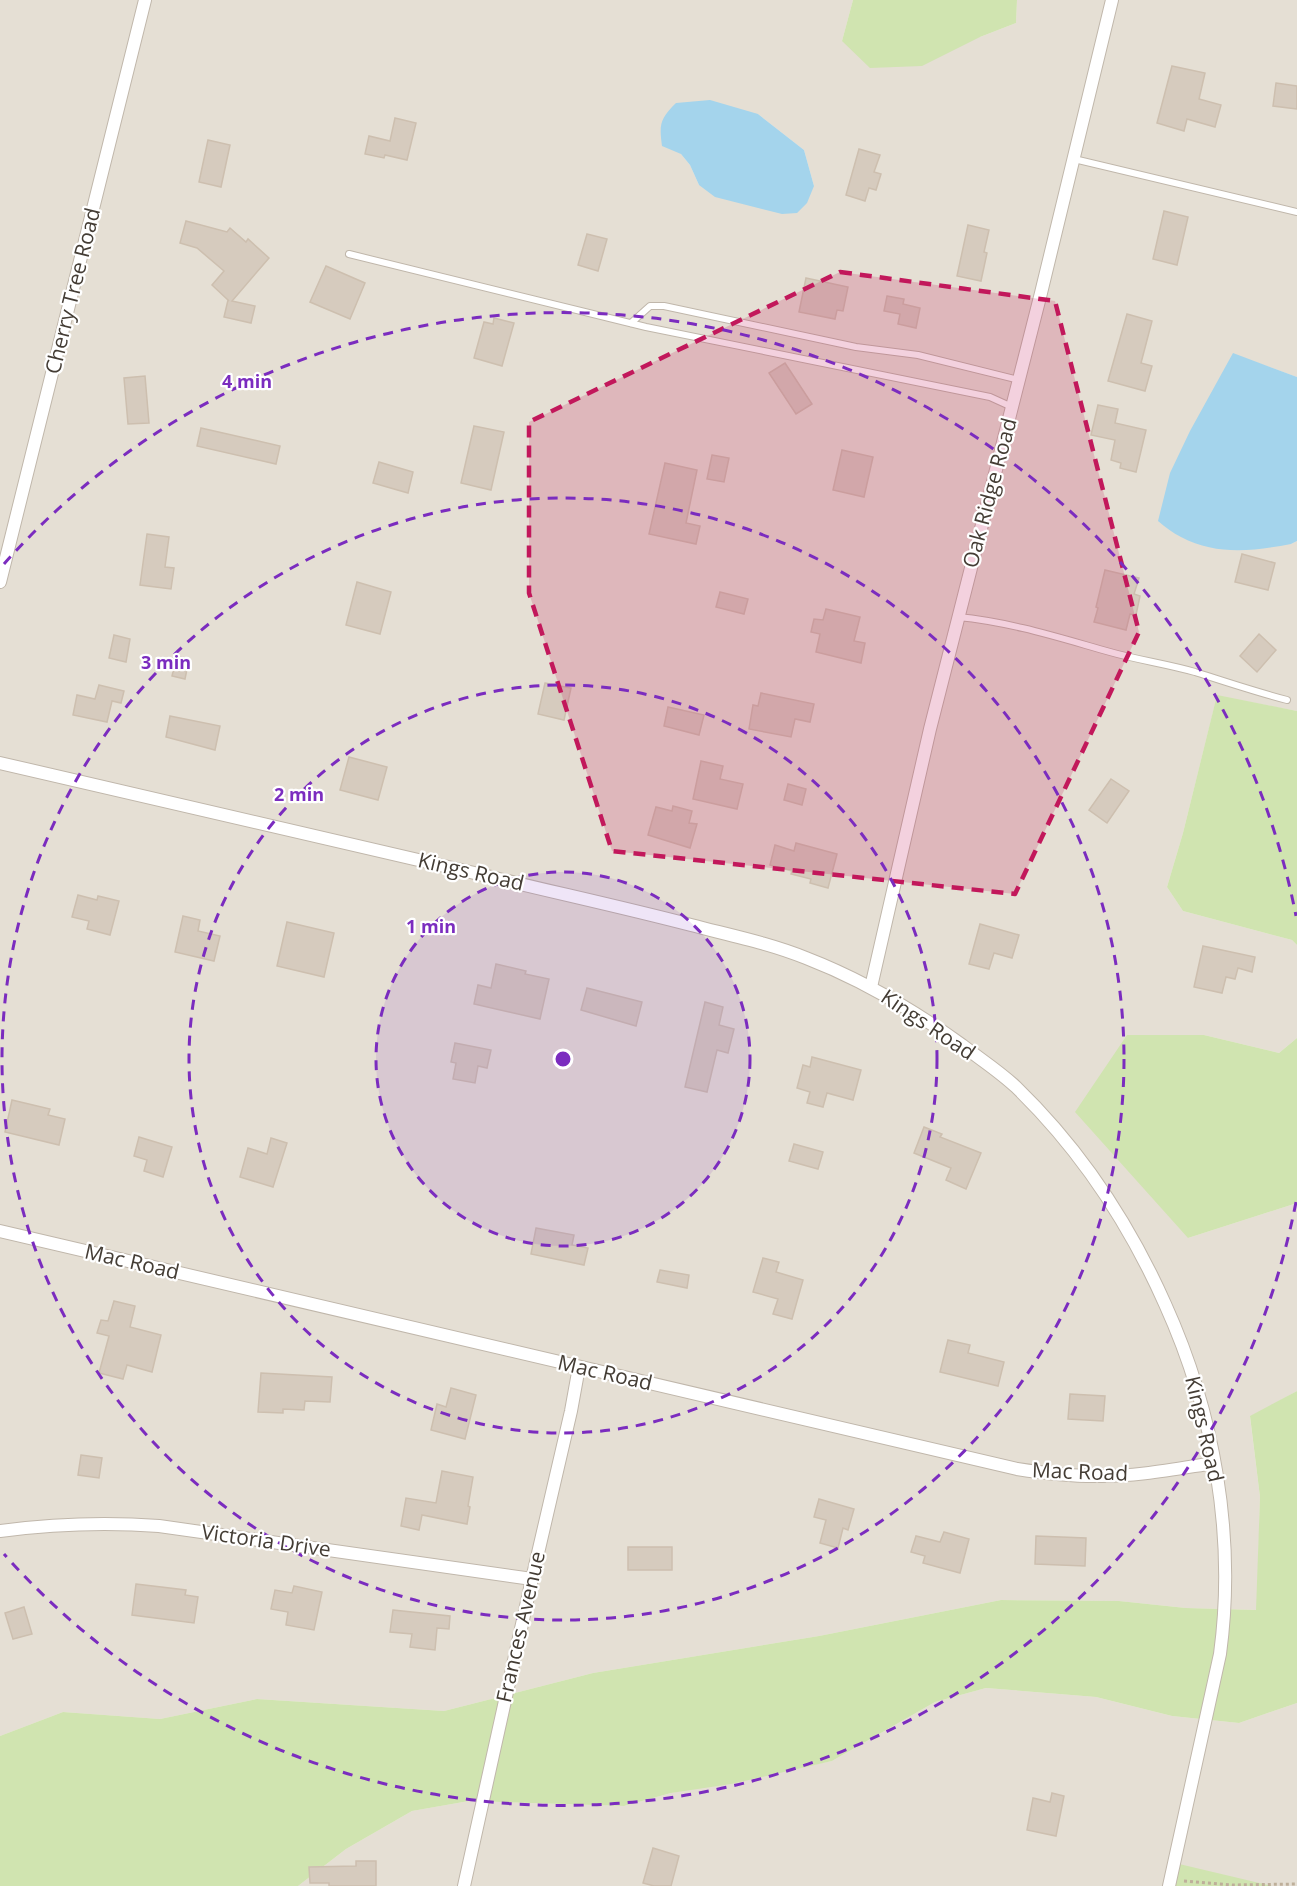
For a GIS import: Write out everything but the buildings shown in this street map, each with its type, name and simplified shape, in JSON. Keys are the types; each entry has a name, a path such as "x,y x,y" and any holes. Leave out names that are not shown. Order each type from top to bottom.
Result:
{"street":[{"name":"Cherry Tree Road","path":"0,582 145,0"},
{"name":"Oak Ridge Road","path":"871,987 958,617 1112,0"},
{"name":"Kings Road","path":"0,763 749,939 806,958 871,987 917,1013 1014,1086 1060,1134 1101,1186 1144,1257 1182,1340 1202,1407 1214,1463 1224,1532 1226,1602 1224,1628 1170,1883"},
{"name":"Mac Road","path":"0,1231 1017,1469 1096,1477 1214,1463"},
{"name":"Frances Avenue","path":"464,1886 571,1412 579,1367"},
{"name":"Victoria Drive","path":"0,1531 44,1525 115,1523 159,1526 532,1579"}],"lane":[{"path":"1074,159 1297,212"},
{"path":"349,254 631,323 898,380 990,397 1012,407"},
{"path":"631,323 650,306 664,306 856,347 918,355 1019,380"},
{"path":"958,617 992,620 1025,627 1114,653 1194,672 1245,690 1287,700"}],"path":[{"path":"1170,1883 1297,1884"}],"highlighted area":[{"path":"840,272 1055,301 1139,632 1015,894 612,851 529,593 529,422"}],"shaded area":[{"path":"0,0 853,0 842,41 980,37 1016,23 1017,0 1297,0 1297,377 1233,354 1291,544 1297,541 1297,711 1217,696 1183,833 1167,887 1183,911 1292,940 1297,945 1297,1038 1279,1053 1204,1035 1188,1238 1297,1203 1297,1391 1250,1417 1260,1497 1257,1610 1186,1608 1119,1601 1001,1600 819,1636 593,1673 444,1711 257,1699 160,1719 63,1712 0,1736","holes":["758,114 804,150 814,186 699,185 690,165 681,154"]},
{"path":"986,1688 1096,1697 1172,1716 1239,1723 1297,1703 1297,1886 298,1886 346,1849 412,1811 469,1801 624,1806 671,1793 832,1761 935,1702"}],"green space":[{"path":"853,0 1017,0 1016,23 980,37 922,66 870,68 842,41"},
{"path":"1217,695 1297,711 1297,945 1292,940 1183,911 1167,887 1183,833"},
{"path":"1127,1035 1204,1035 1279,1053 1297,1038 1297,1203 1188,1238 1075,1112"},
{"path":"1297,1391 1297,1703 1239,1723 1172,1716 1096,1697 986,1688 935,1702 832,1761 731,1784 671,1793 624,1806 469,1801 412,1811 346,1849 298,1886 0,1886 0,1736 63,1712 160,1719 257,1699 444,1711 593,1673 819,1636 1001,1600 1119,1601 1186,1608 1256,1610 1260,1497 1250,1416"},
{"path":"1175,1863 1272,1886 1170,1886"}],"water":[{"path":"710,100 758,114 804,150 814,186 807,203 797,213 782,214 715,197 699,185 690,165 681,154 662,146 662,122 676,103"},
{"path":"1233,353 1297,377 1297,541 1291,544 1249,550 1208,547 1181,537 1158,521 1170,473 1190,431"}]}
